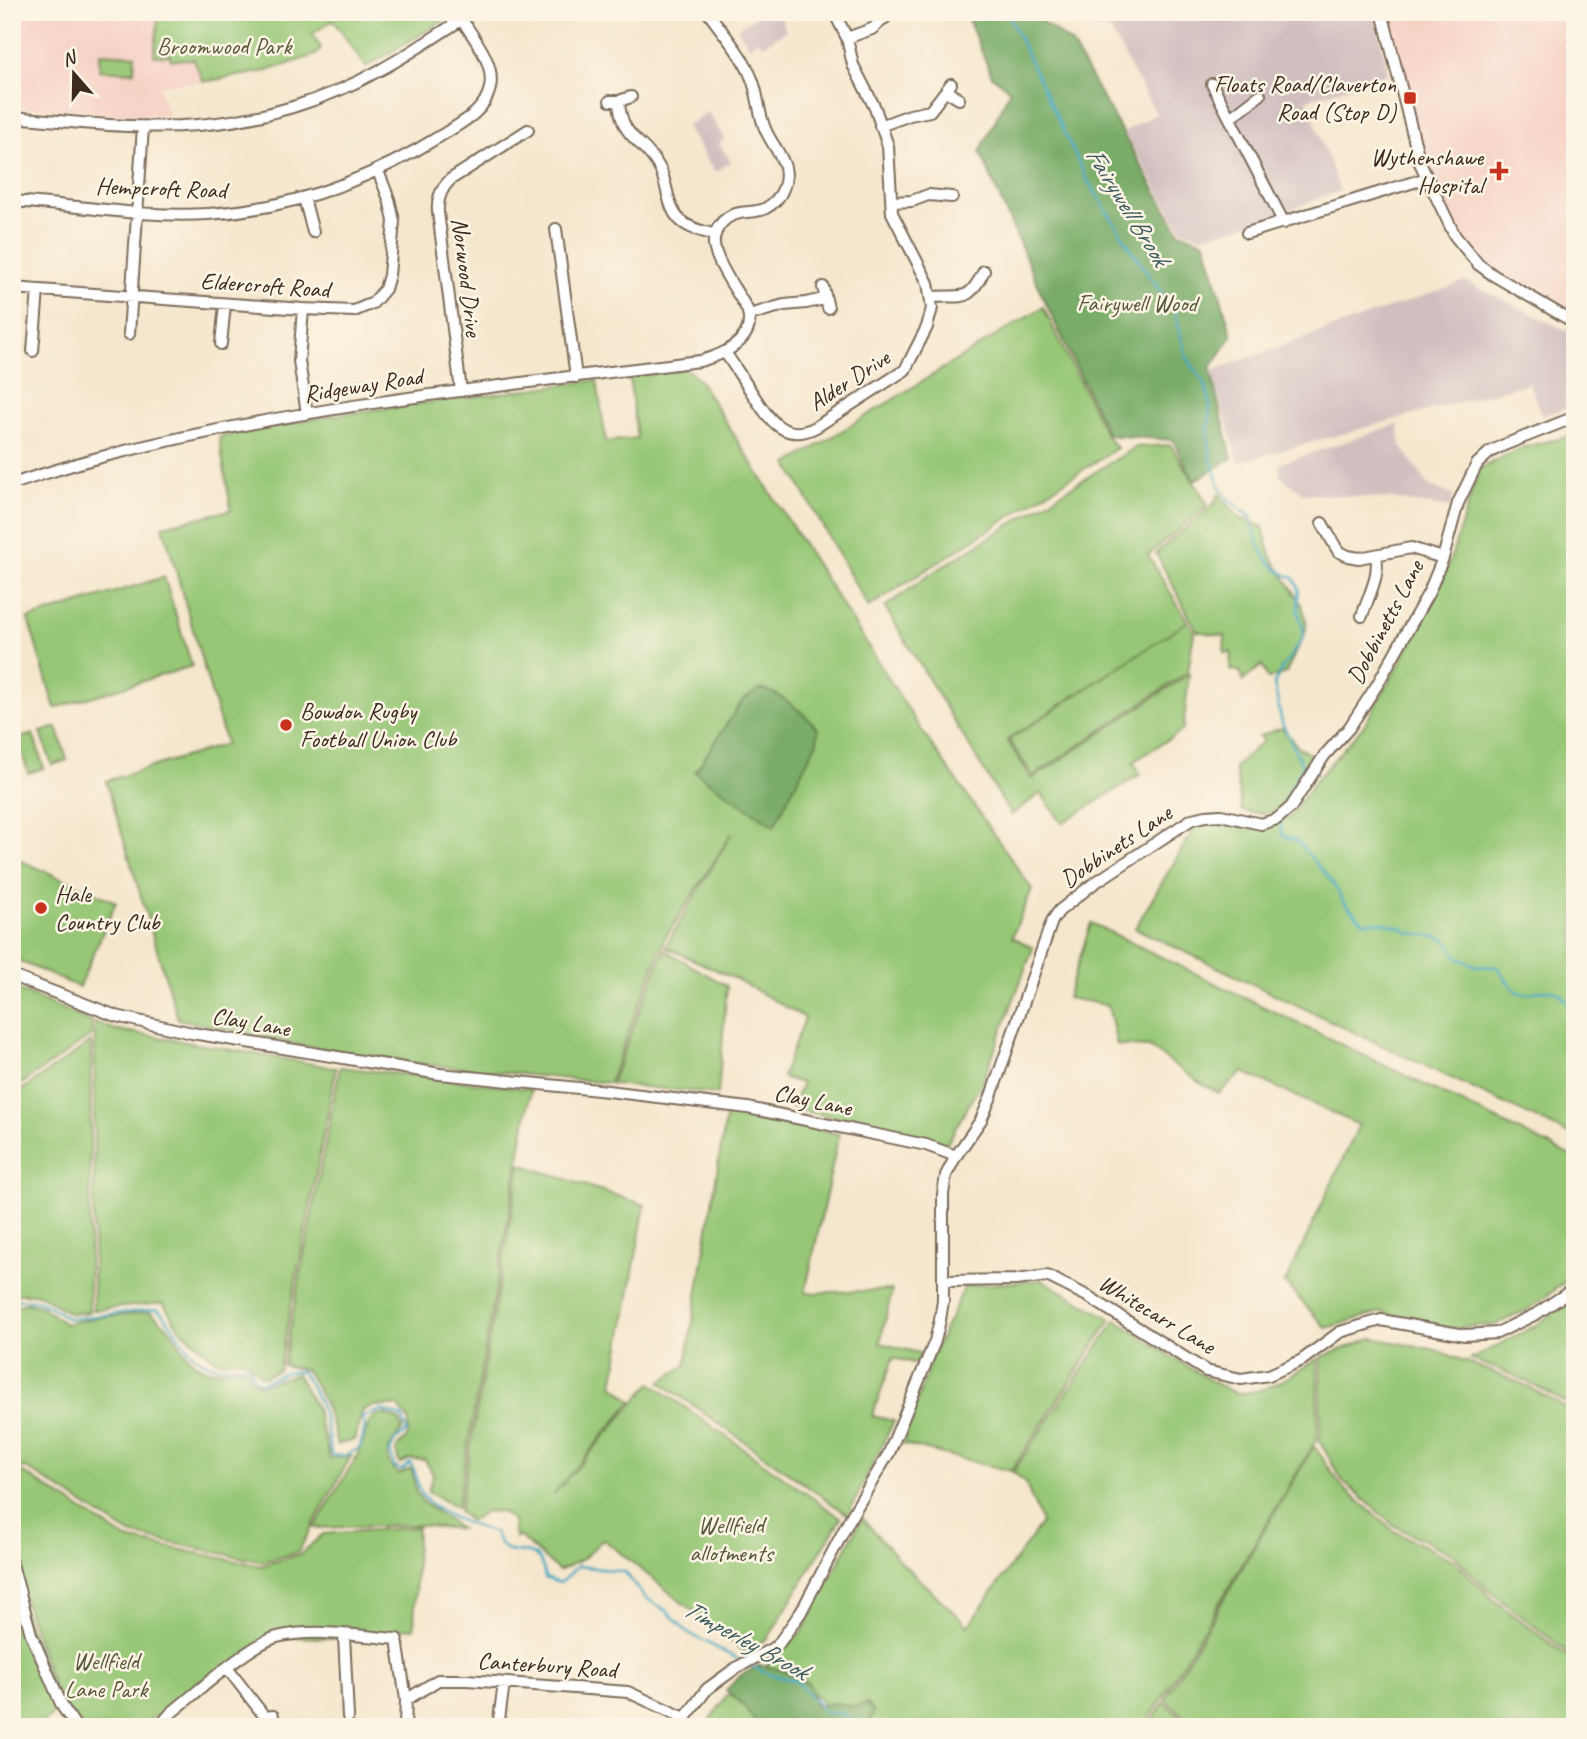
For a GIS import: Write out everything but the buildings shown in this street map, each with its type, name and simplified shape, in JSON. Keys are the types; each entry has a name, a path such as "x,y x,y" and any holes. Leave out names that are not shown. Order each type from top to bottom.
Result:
{"street":[{"path":"708,12 748,69 763,124 782,155 787,173 784,187 774,202 760,210 730,216 718,227 715,235 717,256 749,315 745,335 725,352"},
{"path":"834,12 847,38 855,68 875,108 889,153 893,217 925,276 931,297 966,295 972,292 982,275 991,285"},
{"path":"847,38 872,29 892,12"},
{"path":"1382,12 1420,163 1455,236 1478,264 1493,275 1575,323"},
{"path":"12,117 143,127 225,122 273,113 313,100 381,70 459,16"},
{"name":"Hempcroft Road","path":"12,201 186,215 224,213 304,198 347,184 415,152 468,118 484,103 491,87 489,67 459,16"},
{"path":"1212,84 1284,223"},
{"path":"880,126 930,111 949,87 959,99"},
{"path":"1230,118 1259,95"},
{"path":"631,97 615,101 622,125 649,153 660,169 676,216 691,228 715,235"},
{"path":"129,336 143,127"},
{"name":"Norwood Drive","path":"461,391 438,199 451,179 528,130"},
{"name":"Eldercroft Road","path":"12,288 303,310 354,311 373,303 385,289 389,275 394,220 378,171"},
{"path":"1247,233 1427,178"},
{"path":"891,202 912,201 928,195 947,196 945,182"},
{"path":"304,198 314,234"},
{"path":"556,229 576,377"},
{"path":"33,352 38,290"},
{"name":"Alder Drive","path":"725,352 772,421 788,431 805,432 905,370 927,327 931,313 931,297"},
{"path":"749,315 825,298"},
{"path":"221,346 225,304"},
{"path":"303,310 299,362 307,414"},
{"name":"Ridgeway Road","path":"12,484 118,453 307,414 461,391 700,361 725,352"},
{"name":"Dobbinetts Lane","path":"1290,807 1324,756 1349,728 1377,685 1429,592 1443,558 1458,503 1477,464 1490,452 1504,445 1575,417"},
{"path":"1322,523 1338,551 1359,558 1411,548 1443,558"},
{"path":"1362,616 1376,579 1376,555"},
{"name":"Dobbinets Lane","path":"956,1156 981,1120 990,1099 1052,921 1059,911 1093,884 1192,819 1221,815 1261,824 1277,819 1290,807"},
{"name":"Clay Lane","path":"12,976 116,1016 192,1033 440,1074 748,1108 926,1145 956,1156"},
{"path":"684,1722 707,1689 736,1668 777,1646 801,1612 852,1516 890,1453 935,1341 940,1320 943,1194 946,1175 956,1156"},
{"name":"Whitecarr Lane","path":"943,1281 1016,1280 1047,1276 1089,1297 1206,1371 1241,1380 1269,1375 1302,1360 1340,1332 1381,1320 1465,1335 1497,1333 1536,1314 1575,1288"},
{"path":"12,1564 30,1634 62,1706 76,1727"},
{"path":"162,1727 171,1713 245,1655 275,1637 301,1634 397,1639 407,1727"},
{"path":"344,1635 348,1717"},
{"path":"228,1668 265,1717 273,1716"},
{"name":"Canterbury Road","path":"406,1700 438,1680 467,1679 628,1692 684,1722"},
{"path":"498,1727 504,1683"}],"shaded area":[{"path":"23,12 173,12 203,82 159,85 169,115 121,115 12,107 12,43 22,42"},
{"path":"763,12 779,12 786,31 762,46 758,40 749,46 737,28"},
{"path":"1038,12 1375,12 1388,74 1307,100 1340,191 1255,222 1201,237 1181,229 1124,132 1156,114 1110,30 1047,22"},
{"name":"Wythenshawe Hospital","path":"1382,12 1575,12 1575,323 1493,275 1455,236 1420,163"},
{"path":"708,112 725,139 719,144 731,162 715,172 686,126"},
{"path":"1465,281 1575,335 1575,405 1542,416 1529,383 1239,462 1211,371"},
{"path":"1398,424 1401,446 1430,487 1454,495 1450,508 1390,499 1303,493 1280,476 1279,464"}],"green space":[{"name":"Broomwood Park","path":"159,12 446,12 443,21 366,67 333,20 312,34 321,48 316,55 267,71 203,82 194,59 171,60 170,55 154,56"},
{"name":"Fairywell Wood","path":"965,12 1036,12 1038,19 1071,43 1179,232 1205,242 1232,336 1210,369 1232,458 1194,481 1173,440 1108,435 1042,295 980,152 1010,90 992,76"},
{"path":"100,53 135,55 134,72 99,70"},
{"path":"1043,307 1107,437 1117,448 868,607 788,464"},
{"path":"686,369 699,380 920,728 1032,889 1012,937 1033,948 984,1078 947,1143 792,1108 802,1083 782,1077 805,1018 736,979 665,947 732,833 665,938 609,1083 411,1063 294,1044 178,1019 106,781 226,744 163,526 231,510 219,437 329,416 597,380 606,442 637,438 629,376"},
{"path":"1575,435 1575,1137 1135,928 1198,822 1256,828 1290,817 1314,782 1365,724 1417,633 1450,561 1479,469 1521,448"},
{"path":"1171,445 1208,505 1148,555 1194,632 1188,672 1033,776 1009,740 1187,622 1007,740 1032,779 1189,674 1183,730 1133,762 1141,774 1062,823 1041,793 1011,815 885,607 929,575 1136,447"},
{"path":"1219,494 1240,519 1263,527 1271,555 1296,594 1305,614 1305,633 1286,673 1268,679 1262,665 1243,681 1240,671 1230,670 1231,652 1224,653 1225,636 1197,631 1156,553 1213,505"},
{"path":"164,577 192,666 55,708 28,619"},
{"path":"760,689 792,704 818,729 817,742 774,826 695,772 742,701"},
{"path":"57,727 67,760 52,765 41,732"},
{"path":"1282,728 1298,747 1314,757 1294,791 1281,806 1264,813 1242,811 1235,767 1264,740 1259,736"},
{"path":"33,734 44,768 28,773 18,739"},
{"path":"12,857 116,902 79,987 12,958"},
{"path":"1091,923 1575,1158 1575,1274 1531,1308 1495,1325 1445,1328 1381,1312 1326,1328 1285,1283 1359,1125 1243,1072 1219,1093 1149,1047 1117,1045 1108,1005 1067,998"},
{"path":"664,950 727,986 718,1094 611,1084"},
{"path":"12,987 92,1022 91,1036 12,1090"},
{"path":"95,1022 112,1029 336,1068 279,1370 263,1377 243,1361 217,1361 179,1328 163,1303 93,1310"},
{"path":"91,1042 89,1312 71,1314 38,1294 16,1294 12,1299 12,1097"},
{"path":"340,1067 531,1089 457,1508 428,1492 433,1474 425,1460 410,1459 399,1464 396,1449 408,1436 409,1421 397,1406 374,1406 363,1410 354,1440 337,1445 325,1406 306,1370 283,1365"},
{"path":"727,1110 839,1134 805,1293 892,1290 880,1343 920,1353 918,1364 893,1358 872,1416 894,1421 848,1515 660,1382 686,1365"},
{"name":"Wellfield allotments","path":"520,1164 645,1205 613,1385 632,1401 553,1495 651,1383 841,1518 768,1638 744,1652 603,1539 583,1559 559,1571 519,1536 515,1539 513,1521 501,1511 486,1512 470,1521 459,1512"},
{"path":"1042,1280 1111,1319 1011,1471 903,1444 932,1357 965,1286"},
{"path":"1575,1298 1575,1407 1518,1377 1471,1359 1535,1326"},
{"path":"27,1303 42,1307 65,1324 92,1318 150,1312 171,1331 195,1364 209,1370 247,1369 250,1379 260,1385 297,1374 315,1406 330,1458 351,1456 298,1552 263,1562 130,1534 28,1469 12,1466 12,1311 16,1306"},
{"path":"1116,1320 1198,1373 1238,1393 1270,1386 1318,1358 1317,1439 1145,1727 857,1727 858,1719 828,1709 796,1677 763,1668 802,1632 862,1518 900,1561 968,1626 1042,1523 1025,1482 1013,1472"},
{"path":"1372,1338 1436,1350 1518,1382 1575,1412 1575,1658 1487,1589 1452,1554 1393,1525 1342,1480 1320,1442 1321,1357"},
{"path":"385,1414 399,1420 403,1428 389,1451 392,1468 399,1474 412,1468 416,1492 423,1502 460,1529 415,1525 314,1528 357,1456 370,1420"},
{"path":"1314,1446 1343,1488 1394,1531 1453,1560 1494,1600 1575,1662 1575,1727 1197,1727 1165,1699"},
{"name":"Wellfield Lane Park","path":"12,1471 24,1473 127,1539 261,1566 301,1554 323,1534 417,1527 414,1629 397,1628 397,1639 275,1637 166,1715 156,1715 140,1727 76,1727 56,1694 12,1564"},
{"path":"12,1580 59,1708 40,1727 12,1727"},
{"path":"760,1665 782,1670 809,1684 815,1706 837,1703 856,1707 867,1703 874,1712 868,1724 854,1727 760,1727 742,1704 726,1690 741,1675"},
{"path":"729,1693 736,1695 759,1727 705,1727"},
{"path":"1164,1702 1193,1727 1149,1727"}],"waterway":[{"name":"Fairywell Brook","path":"1007,12 1086,178 1175,312 1186,356 1206,386 1210,405 1208,435 1211,460 1220,488 1229,500 1251,517 1259,546 1269,562 1294,578 1299,589 1298,611 1304,632 1302,640 1274,684 1282,723 1303,766 1284,800 1282,810"},
{"name":"Fairywell Brook","path":"1280,820 1282,835 1298,842 1333,883 1344,903 1364,922 1380,922 1401,927 1409,933 1446,940 1458,958 1477,966 1497,967 1518,992 1526,994 1547,990 1558,993 1566,1001 1575,1018"},
{"name":"Timperley Brook","path":"12,1304 15,1300 39,1301 69,1319 157,1309 187,1348 211,1365 250,1368 253,1377 260,1383 287,1372 301,1371 322,1410 332,1455 344,1456 360,1448 365,1426 362,1417 382,1410 402,1417 407,1431 396,1440 390,1451 394,1467 402,1470 410,1463 419,1489 431,1505 452,1517 495,1533 505,1549 511,1552 535,1555 541,1563 545,1578 560,1583 578,1566 625,1572 644,1597 667,1611 687,1632 741,1661"},
{"name":"Timperley Brook","path":"750,1665 768,1674 796,1681 826,1713 841,1713 856,1722 854,1727"}],"place":[{"name":"Floats Road/Claverton Road (Stop D)","path":"1410,98"},
{"name":"Wythenshawe Hospital","path":"1499,171"},
{"name":"Bowdon Rugby Football Union Club","path":"286,725"},
{"name":"Hale Country Club","path":"41,908"}]}
